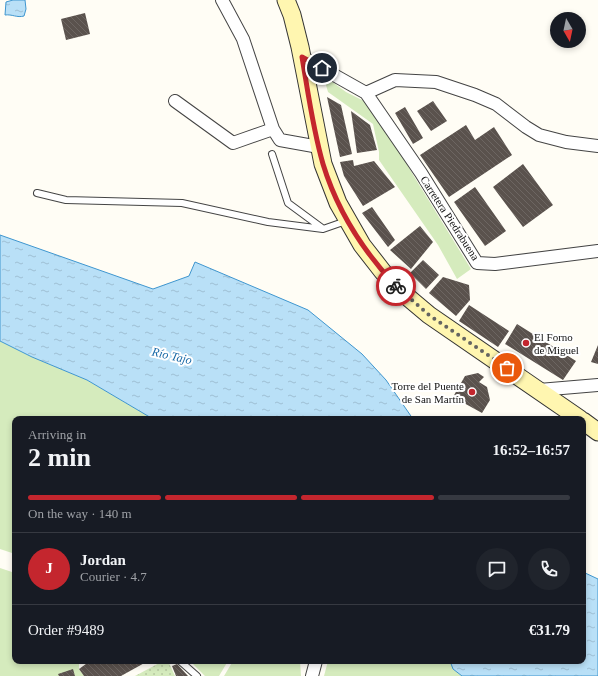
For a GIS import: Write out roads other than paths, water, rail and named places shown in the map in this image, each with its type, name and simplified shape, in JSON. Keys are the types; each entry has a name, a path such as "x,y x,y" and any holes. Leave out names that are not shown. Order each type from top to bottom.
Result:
{"main road":[{"path":"286,0 296,31 319,147 330,184 338,203 362,245 379,267 404,294 429,315 576,416"},
{"path":"586,423 598,432"}],"street":[{"path":"222,0 243,39 273,129 280,140 319,147"},
{"name":"Carretera Piedrabuena","path":"302,57 366,93 422,174 477,263 495,264 563,254 598,251"},
{"path":"366,93 395,80 436,82 475,94 496,104 539,135 566,142 598,146"},
{"path":"175,101 233,143 273,129"},
{"path":"539,390 598,385"},
{"path":"312,676 315,664"}],"lane":[{"path":"272,154 288,203 324,229"},
{"path":"37,193 66,200 182,203 268,222 324,229 348,220"},
{"path":"183,664 197,676"}],"water":[{"path":"13,0 25,0 26,9 24,16 19,17 5,15 6,2"},
{"name":"Río Tajo","path":"0,235 153,289 189,276 195,262 308,310 362,354 386,380 411,416 148,416 87,380 32,357 0,341"},
{"path":"586,573 598,579 598,676 462,676 453,669 451,664 586,664"}],"place":[{"name":"El Forno de Miguel","path":"526,343"},
{"name":"Torre del Puente de San Martín","path":"472,392"}]}
